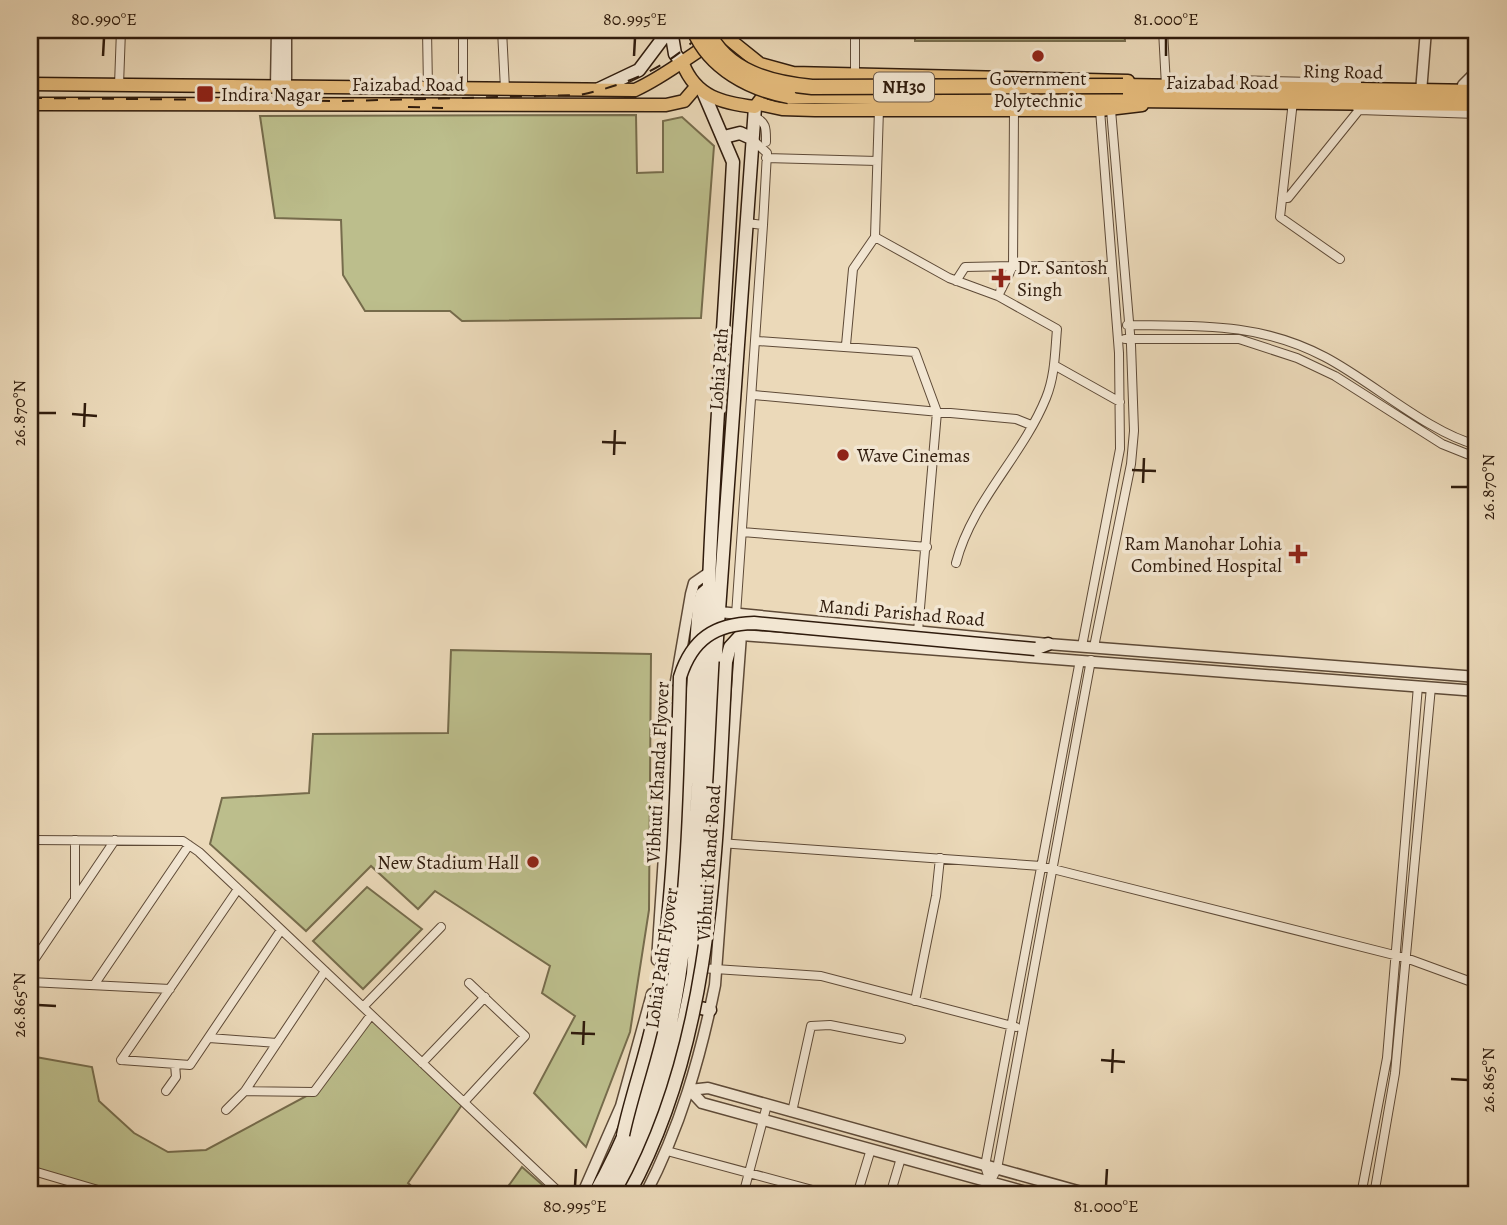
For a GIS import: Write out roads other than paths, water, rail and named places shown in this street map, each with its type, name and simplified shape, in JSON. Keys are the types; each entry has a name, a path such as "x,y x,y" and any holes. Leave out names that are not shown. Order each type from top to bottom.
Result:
{"highway":[{"name":"NH30","path":"694,30 712,59 747,82 774,93 813,98 1169,93"},
{"name":"NH30","path":"707,30 721,51 735,63 774,83 812,87 1123,93"},
{"name":"Ring Road","path":"1169,93 1222,88 1421,98 1477,92"},
{"name":"Faizabad Road","path":"1169,93 1356,107 1421,98 1477,104"}],"main road":[{"path":"670,30 675,54 700,91"},
{"path":"592,91 639,70 670,30"},
{"name":"Faizabad Road","path":"30,83 635,90 683,64 691,53 722,33"},
{"path":"722,33 744,53 772,70 756,109"},
{"name":"Faizabad Road","path":"772,70 793,73 1110,79 1169,93"},
{"path":"785,110 793,73"},
{"name":"Faizabad Road","path":"30,104 666,105 684,101 700,91 719,101 756,109 1106,110 1169,93"},
{"name":"Lohia Path","path":"700,91 724,137 733,162 710,558"},
{"name":"Lohia Path","path":"718,634 751,138 756,109"},
{"path":"724,137 740,133 751,138"},
{"name":"Lohia Path Flyover","path":"617,1195 644,1141 667,1080 687,1006 684,960 710,558"},
{"name":"Vibhuti Khanda Flyover","path":"623,1135 631,1095 651,1032 663,964 680,677 686,659 702,636 734,623 754,623 1035,649 1048,644"},
{"name":"Lohia Path Flyover","path":"605,1195 637,1134 659,1075 674,1017 703,842 718,634"},
{"name":"Lohia Path Flyover","path":"628,1195 644,1165 664,1116 689,1041 710,884 726,662 730,647 741,635"},
{"name":"Lohia Path Flyover","path":"594,1195 645,1086 684,960"},
{"path":"687,1006 710,1010"}],"street":[{"path":"119,85 121,30"},
{"path":"277,30 281,87"},
{"path":"281,87 286,30"},
{"path":"427,30 428,88"},
{"path":"463,30 463,89"},
{"path":"502,30 505,89"},
{"path":"855,30 855,74"},
{"path":"1163,30 1169,93"},
{"path":"1421,98 1426,30"},
{"path":"1421,98 1463,85 1476,77 1476,30"},
{"path":"1421,98 1477,114"},
{"path":"1293,101 1280,217 1340,260"},
{"path":"1282,198 1288,198 1356,107"},
{"path":"756,109 766,127 766,142"},
{"path":"846,345 853,269 875,237 879,109"},
{"path":"998,296 1013,266 1014,109"},
{"path":"1088,647 1124,496 1133,431 1130,339 1117,181 1106,110"},
{"path":"1088,647 1120,449 1118,339 1105,182 1106,110"},
{"path":"736,614 754,395 766,158 766,153 751,138"},
{"path":"766,158 877,161"},
{"path":"1105,182 1117,181"},
{"path":"749,198 765,185"},
{"path":"749,198 764,200"},
{"path":"747,223 763,225"},
{"path":"875,237 956,281 998,296 1056,329 1054,365 1046,398 963,533 956,563"},
{"path":"956,281 965,267 1112,266"},
{"path":"1117,325 1234,326 1275,336 1324,356 1442,430 1477,445"},
{"path":"1188,338 1189,326"},
{"path":"1118,339 1239,339 1297,358 1335,376 1442,444 1477,458"},
{"path":"757,341 846,345 915,352 937,412 918,631"},
{"path":"1054,365 1120,402"},
{"path":"754,395 1016,419 1031,425"},
{"path":"1113,490 1124,496"},
{"path":"1109,508 1124,496"},
{"path":"742,532 927,547"},
{"path":"582,1195 610,1137 650,1004 659,949 677,665 694,583 710,572"},
{"name":"Mandi Parishad Road","path":"719,612 1048,644 1477,677"},
{"path":"776,637 778,617"},
{"path":"741,635 1477,691"},
{"name":"Vibhuti Khand Road","path":"646,1194 667,1151 690,1090 718,968 741,635"},
{"path":"990,1182 1011,1026 1041,866 1086,660"},
{"path":"991,1168 1023,1029 1053,869 1086,660"},
{"path":"1361,1195 1384,1076 1418,686"},
{"path":"1374,1195 1391,1107 1431,687"},
{"path":"30,840 176,840 189,845 562,1195"},
{"path":"75,840 75,899"},
{"path":"30,966 115,840"},
{"path":"703,842 1041,866 1406,958 1477,984"},
{"path":"94,985 189,845"},
{"path":"915,1001 936,896 940,858"},
{"path":"238,889 121,1060 190,1065 281,930"},
{"path":"363,1007 441,927"},
{"path":"684,960 718,968 821,976 1023,1029"},
{"path":"1022,967 1031,984"},
{"path":"226,1110 245,1091 325,971"},
{"path":"30,982 170,989"},
{"path":"464,1102 525,1036 469,983"},
{"path":"422,1063 485,998"},
{"path":"245,1091 314,1092 371,1015"},
{"path":"792,1112 811,1026 830,1025 901,1039"},
{"path":"209,1038 277,1043"},
{"path":"166,1091 176,1077 175,1064"},
{"path":"690,1090 708,1088 1092,1195"},
{"path":"690,1090 702,1103 1037,1195"},
{"path":"743,1195 767,1105"},
{"path":"857,1195 871,1149"},
{"path":"667,1151 831,1195"},
{"path":"890,1195 901,1158"},
{"path":"30,1170 115,1195"},
{"path":"646,1194 660,1195"}],"railway":[{"path":"30,98 342,101 580,95 648,72 677,54 705,30"},
{"path":"408,107 443,108"}],"place":[{"name":"Government Polytechnic","path":"1038,56"},
{"name":"Indira Nagar","path":"205,94"},
{"name":"Dr. Santosh Singh","path":"1001,278"},
{"name":"Wave Cinemas","path":"843,455"},
{"name":"Ram Manohar Lohia Combined Hospital","path":"1298,554"},
{"name":"New Stadium Hall","path":"533,862"}]}
